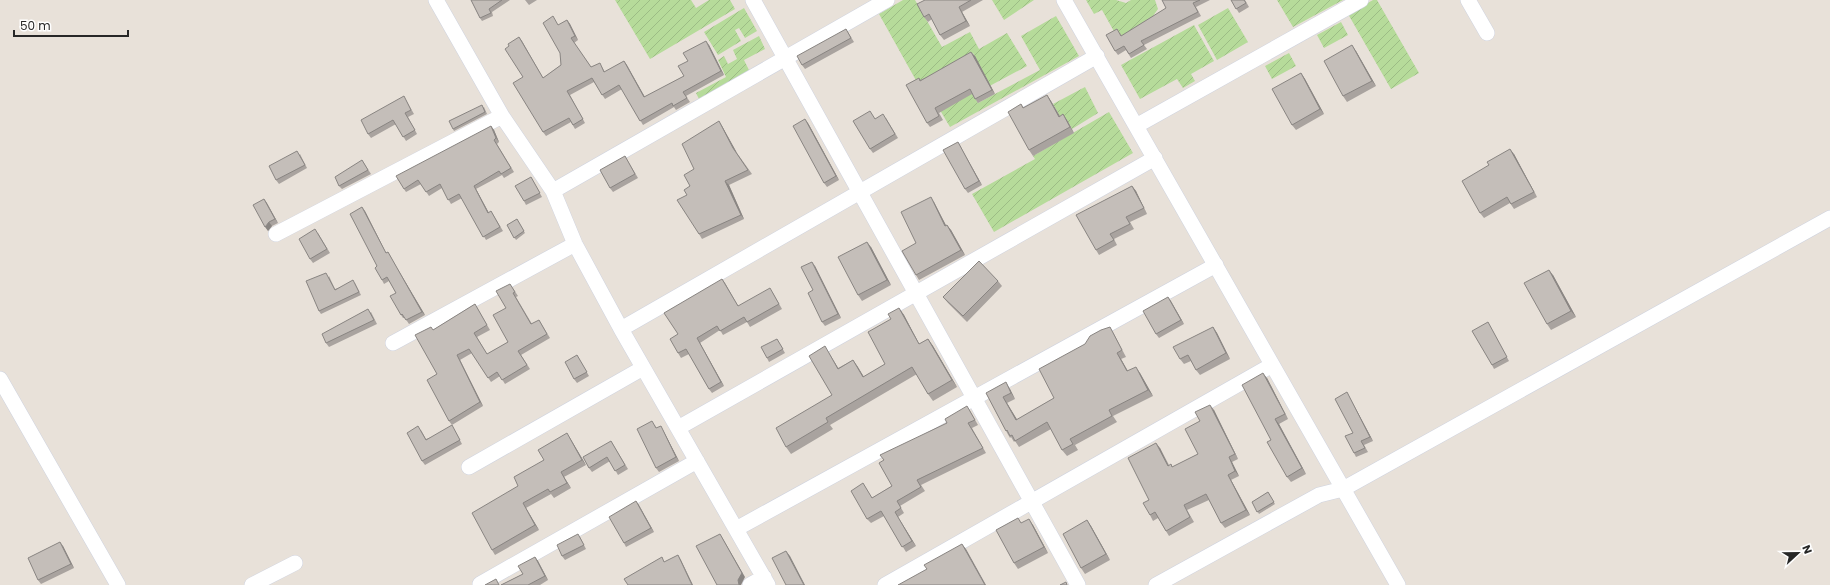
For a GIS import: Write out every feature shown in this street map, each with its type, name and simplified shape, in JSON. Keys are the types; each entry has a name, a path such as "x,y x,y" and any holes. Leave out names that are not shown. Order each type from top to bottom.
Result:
{"street":[{"path":"436,0 502,116 553,191 575,244 621,329 766,581 750,585"},
{"path":"753,0 1078,585"},
{"path":"553,191 887,0"},
{"path":"1064,0 1398,585"},
{"path":"1136,126 1361,0"},
{"path":"1468,0 1487,33"},
{"path":"621,329 1097,56"},
{"path":"276,234 502,116"},
{"path":"678,428 1155,158"},
{"path":"1156,585 1319,495 1343,488 1828,224"},
{"path":"393,343 575,244"},
{"path":"736,529 1216,265"},
{"path":"885,585 1272,365"},
{"path":"469,467 643,368"},
{"path":"0,379 118,585"},
{"path":"480,584 697,461"},
{"path":"252,585 296,563"}],"green space":[{"path":"615,0 691,0 696,8 709,0 730,0 735,9 650,59"},
{"path":"903,0 915,0 942,47 970,32 979,49 1007,33 1027,66 984,89 980,67 973,53 918,84 879,14"},
{"path":"992,0 1034,0 1004,20"},
{"path":"1086,0 1116,0 1126,3 1131,0 1155,0 1158,9 1153,16 1156,20 1124,40 1116,35 1102,10 1094,14"},
{"path":"1277,0 1343,0 1293,27"},
{"path":"1373,0 1377,0 1419,73 1391,89 1348,14"},
{"path":"744,8 757,31 745,38 739,28 735,30 741,41 718,55 704,32"},
{"path":"1228,8 1248,42 1217,60 1198,25"},
{"path":"1056,16 1079,56 950,127 931,95 972,92 978,103 1040,70 1021,36"},
{"path":"1341,22 1348,35 1324,48 1317,35"},
{"path":"1194,25 1214,61 1191,74 1195,81 1183,88 1177,79 1140,99 1121,65"},
{"path":"759,36 765,49 744,60 751,74 700,101 696,93 726,77 718,60 724,56 728,64 737,59 733,50"},
{"path":"1289,53 1296,66 1272,79 1265,66"},
{"path":"1085,87 1098,113 1072,129 1067,120 1063,122 1053,104"},
{"path":"1109,112 1133,153 994,232 972,194 1035,159 1033,156"}],"building":[{"path":"471,0 502,0 489,9 491,13 480,18"},
{"path":"925,0 971,0 959,7 966,21 940,35 929,14 924,17 917,4"},
{"path":"1162,0 1200,0 1193,3 1198,12 1141,41 1144,45 1129,54 1124,46 1115,51 1106,35 1117,29 1121,36 1166,8"},
{"path":"1231,0 1244,0 1246,3 1236,9"},
{"path":"553,16 558,25 567,20 575,36 571,38 591,67 600,63 604,72 624,61 644,97 684,76 678,66 688,61 683,53 706,41 721,71 683,92 687,98 673,106 672,103 640,121 619,85 602,95 592,78 567,91 583,119 573,125 569,118 543,132 513,83 523,77 505,49 509,46 508,44 519,37 543,78 561,65 560,53 543,23"},
{"path":"846,29 851,38 802,65 797,56"},
{"path":"1352,45 1372,81 1343,96 1324,61"},
{"path":"971,52 992,90 975,99 970,89 935,108 939,116 927,123 906,85 919,78 920,81"},
{"path":"1301,73 1320,109 1292,125 1272,89"},
{"path":"1047,95 1059,117 1063,114 1070,127 1029,150 1008,112 1021,104 1023,108"},
{"path":"404,96 411,110 405,113 415,130 403,137 393,120 368,134 361,120"},
{"path":"482,105 485,112 453,129 449,121"},
{"path":"870,111 875,119 883,114 895,134 870,149 853,121"},
{"path":"805,119 836,176 824,183 793,126"},
{"path":"719,121 733,148 748,170 725,181 741,215 699,234 677,200 687,195 684,190 690,186 684,175 694,169 682,144"},
{"path":"491,126 496,138 494,140 511,168 501,174 499,171 474,186 488,213 491,211 500,227 483,237 459,194 448,200 440,184 426,192 418,180 404,189 396,176"},
{"path":"958,142 979,181 965,189 943,150"},
{"path":"1510,149 1534,192 1511,204 1507,197 1480,213 1462,181 1489,165 1487,162"},
{"path":"297,151 305,165 276,180 269,166"},
{"path":"625,156 635,174 610,188 600,170"},
{"path":"362,160 368,170 339,186 335,177"},
{"path":"531,177 540,193 524,201 515,186"},
{"path":"1132,186 1144,208 1126,217 1130,224 1110,234 1114,240 1096,250 1076,215"},
{"path":"931,197 945,226 947,225 961,250 916,275 902,251 916,243 901,212"},
{"path":"264,199 275,219 269,222 265,227 253,205"},
{"path":"362,207 386,253 388,252 422,312 406,320 402,314 401,315 390,296 396,293 387,277 382,280 375,268 377,266 350,214"},
{"path":"517,219 524,231 514,238 507,225"},
{"path":"315,229 327,249 310,259 299,239"},
{"path":"867,242 887,280 858,295 838,257"},
{"path":"979,261 998,281 963,316 943,297"},
{"path":"812,262 838,314 822,322 808,293 813,290 801,267"},
{"path":"1549,270 1571,311 1547,324 1524,283"},
{"path":"326,273 335,290 353,280 359,292 319,311 306,281"},
{"path":"722,279 738,306 770,288 779,304 747,322 744,317 720,331 717,326 697,338 721,382 709,389 686,349 678,353 670,339 678,334 664,313"},
{"path":"510,284 515,292 513,293 531,324 539,320 547,334 518,351 527,365 502,380 497,372 488,378 469,349 457,355 480,402 449,421 427,380 437,374 415,335 431,327 433,330 475,304 487,325 474,333 487,354 508,342 493,315 506,308 496,291"},
{"path":"1168,297 1181,320 1156,334 1143,311"},
{"path":"899,308 919,344 928,339 952,380 928,394 912,367 826,418 828,422 786,447 776,428 832,395 809,356 825,346 838,369 853,360 863,377 885,364 868,332 891,319 888,314"},
{"path":"368,309 374,320 326,343 322,334"},
{"path":"1488,322 1507,357 1492,365 1472,331"},
{"path":"1110,327 1122,350 1117,353 1127,371 1136,367 1148,390 1109,410 1112,416 1070,439 1073,444 1062,450 1047,422 1015,441 1012,435 1010,436 1007,430 1006,431 986,393 1006,382 1011,393 1003,397 1016,420 1054,398 1039,369 1085,344 1090,336"},
{"path":"1213,327 1226,353 1196,370 1188,355 1180,359 1173,347"},
{"path":"777,339 783,349 767,358 761,347"},
{"path":"577,355 587,372 574,379 565,362"},
{"path":"1263,373 1285,414 1275,419 1302,468 1287,477 1267,442 1271,440 1242,385"},
{"path":"1347,392 1370,437 1361,441 1365,448 1354,453 1345,436 1353,433 1335,399"},
{"path":"1210,405 1235,454 1229,457 1235,471 1228,475 1246,510 1221,523 1206,494 1184,505 1190,517 1166,531 1155,512 1150,515 1143,503 1149,500 1128,458 1156,443 1168,466 1171,464 1172,467 1198,454 1185,429 1200,421 1195,412"},
{"path":"967,406 975,420 968,423 983,448 917,480 921,487 897,501 901,508 895,512 912,541 902,547 881,511 867,519 851,491 863,483 872,498 892,486 879,463 884,460 880,455 947,423 945,419"},
{"path":"652,421 656,428 661,426 676,457 656,468 637,429"},
{"path":"452,425 460,440 422,461 407,433 418,426 426,440"},
{"path":"567,433 582,460 561,472 567,483 550,492 548,489 523,503 535,525 492,550 472,513 518,486 514,477 544,460 538,450"},
{"path":"611,441 625,465 615,471 607,457 589,468 583,457"},
{"path":"1268,492 1274,502 1257,512 1252,502"},
{"path":"636,501 651,528 624,543 609,517"},
{"path":"1018,518 1021,523 1029,519 1044,547 1014,563 996,530"},
{"path":"1087,520 1106,554 1081,568 1063,534"},
{"path":"578,534 584,545 562,556 557,545"},
{"path":"720,534 742,573 738,580 739,585 717,585 696,546"},
{"path":"60,542 71,564 38,580 28,558"},
{"path":"962,544 985,585 898,585 927,569 924,565"},
{"path":"786,551 804,585 786,585 772,558"},
{"path":"678,555 692,585 628,585 624,579 662,557 664,562"},
{"path":"535,557 545,576 528,585 501,585 523,574 518,566"},
{"path":"496,579 499,585 485,585"},
{"path":"1066,582 1067,585 1060,585"}]}
